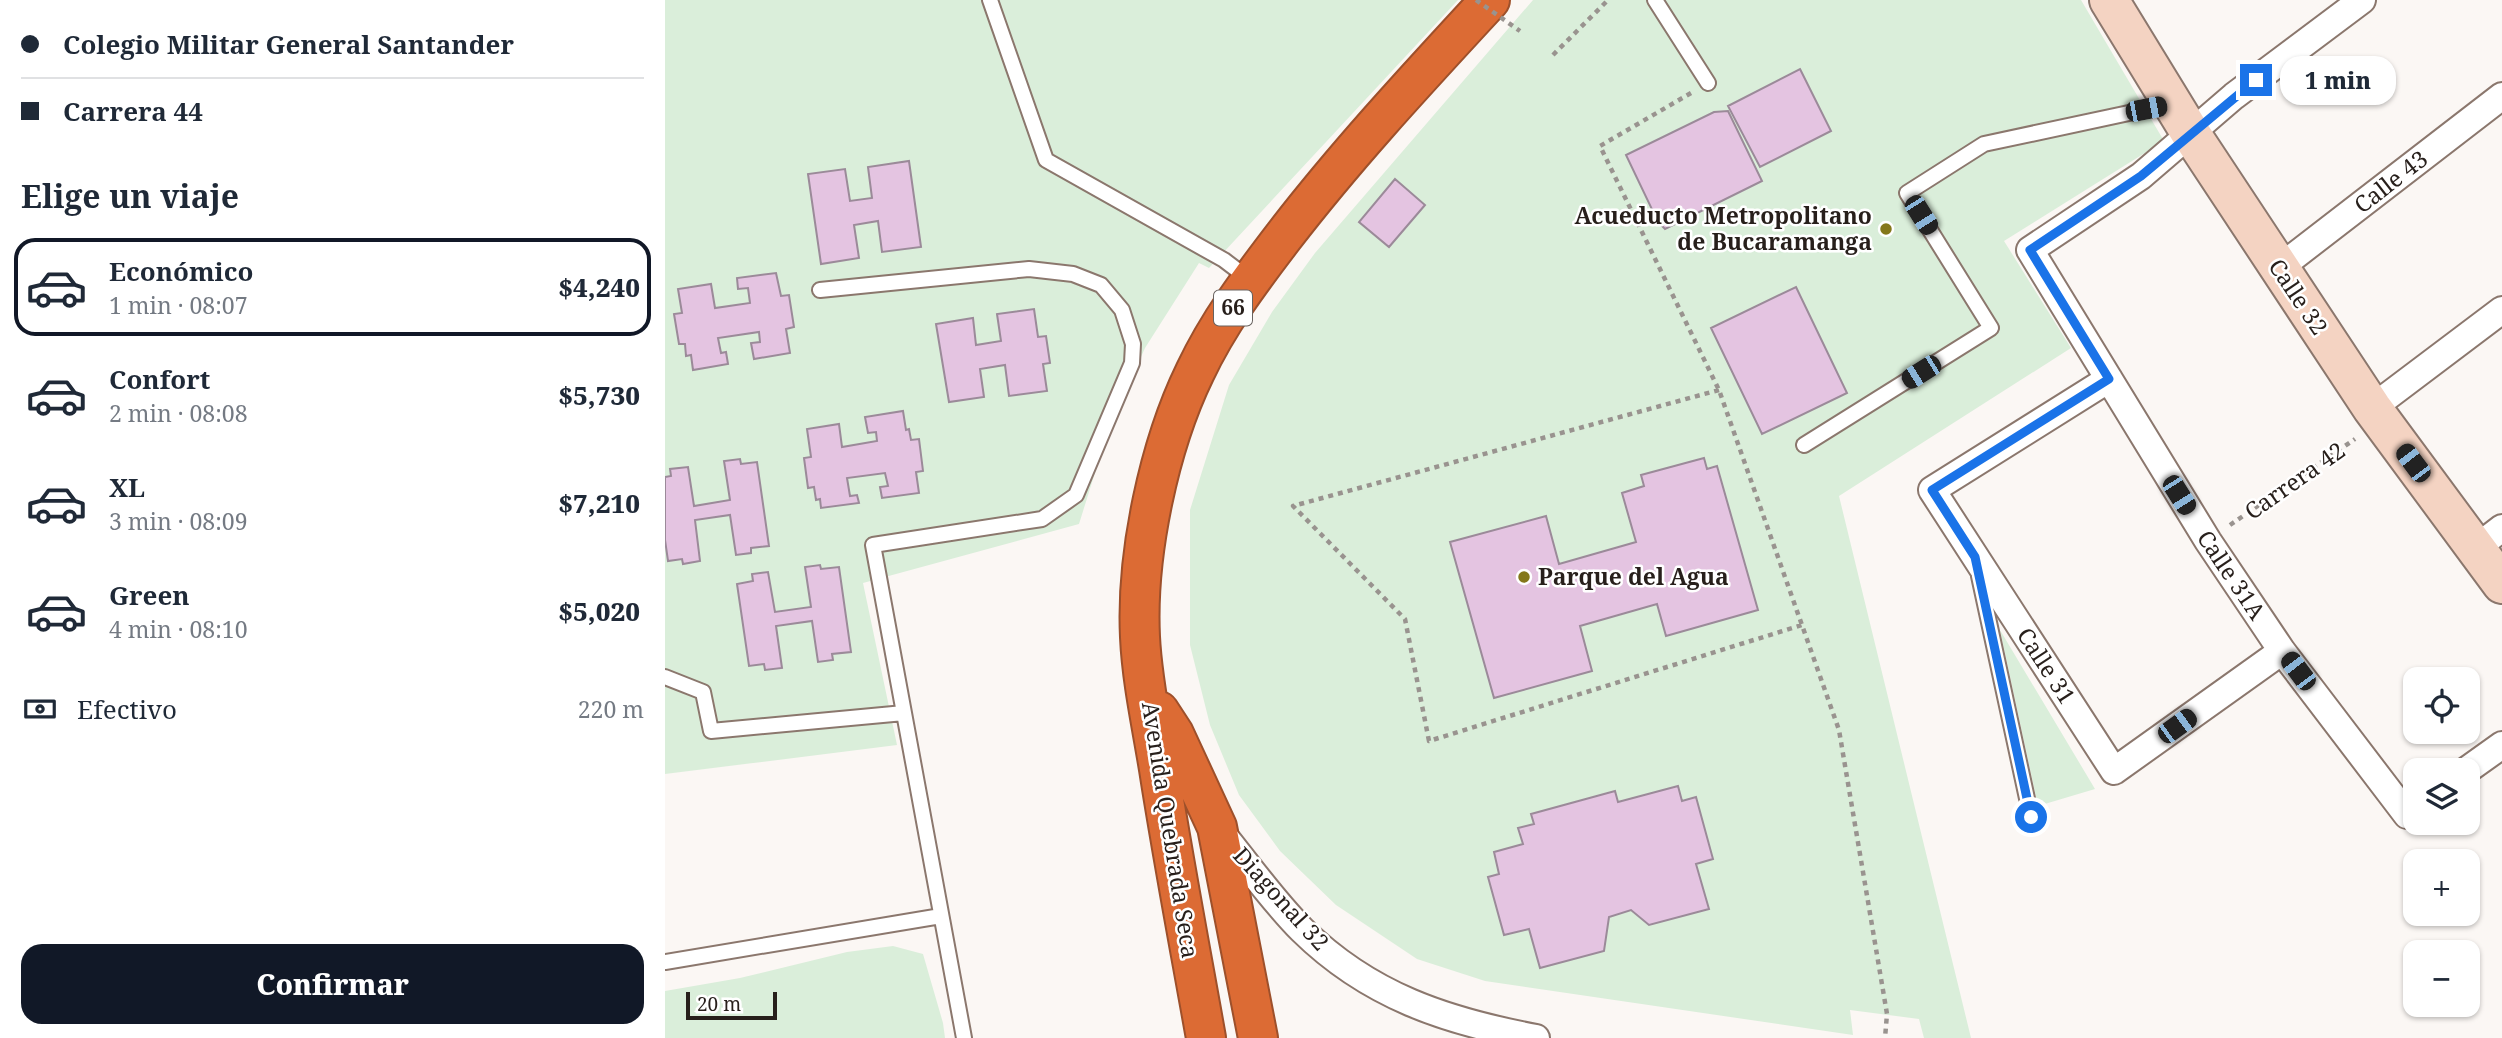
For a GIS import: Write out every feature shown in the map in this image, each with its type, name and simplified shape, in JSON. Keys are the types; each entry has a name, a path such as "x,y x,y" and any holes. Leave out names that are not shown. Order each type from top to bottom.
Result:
{"highway":[{"name":"66","path":"1146,691 1140,638 1146,536 1174,421 1195,371 1250,280 1313,198 1370,130 1490,0"},
{"name":"Avenida Quebrada Seca","path":"1146,691 1174,734 1217,827 1258,1038"},
{"name":"Avenida Quebrada Seca","path":"1146,691 1206,1038"}],"street":[{"name":"Calle 32","path":"2109,0 2182,119 2377,414 2489,538 2502,584"},
{"path":"2182,119 2234,96 2362,0"},
{"name":"Calle 43","path":"2279,268 2502,96"},
{"name":"Calle 31A","path":"2182,119 2141,176 2030,250 2208,541 2282,651 2403,802"},
{"path":"2377,414 2502,310"},
{"name":"Calle 31","path":"2109,379 1932,490 2114,771 2282,651"},
{"path":"2480,761 2502,745"},
{"name":"Diagonal 32","path":"1170,838 1173,818 1183,809 1199,808 1209,814 1302,929 1346,967 1383,991 1425,1008 1479,1027 1536,1038"}],"lane":[{"path":"990,0 1046,160 1224,260 1250,280"},
{"path":"1655,0 1708,83"},
{"path":"1804,445 1991,328 1907,193 1984,144 2182,119"},
{"path":"820,290 1029,269 1073,274 1101,285 1122,310 1133,344 1132,363 1076,495 1042,519 873,545 964,1038"},
{"path":"1975,557 2031,817"},
{"path":"665,677 703,692 711,731 904,713"},
{"path":"665,962 941,916"}],"path":[{"path":"1476,0 1520,30"},
{"path":"1553,55 1608,0"},
{"path":"1708,83 1600,146 1719,390 1839,730 1887,1014 1885,1038"},
{"path":"1719,390 1293,506 1405,619 1429,741 1802,625"},
{"name":"Carrera 42","path":"2208,541 2377,414"}],"green space":[{"path":"665,0 1458,0 1209,268 1199,263 1145,348 1108,431 1079,524 863,583 897,745 665,774"},
{"name":"Parque del Agua","path":"1533,0 2081,0 2164,141 2004,241 2071,348 1839,496 1971,1038 1924,1038 1919,1019 1850,1010 1853,1035 1485,981 1417,959 1336,905 1280,851 1239,795 1210,725 1190,645 1190,510 1229,385 1272,312 1315,253"},
{"path":"2000,630 2095,789 2038,806"},
{"path":"893,946 923,954 945,1038 665,1038 665,991 740,978 847,952"}],"building":[{"path":"1800,69 1831,131 1760,167 1728,106"},
{"path":"1728,111 1762,181 1665,229 1658,222 1626,155 1714,112"},
{"path":"909,161 921,247 882,252 878,221 854,225 859,258 821,264 808,174 845,169 850,201 872,198 868,167"},
{"path":"1395,179 1425,205 1389,247 1359,222"},
{"path":"776,273 781,296 789,295 794,327 786,329 790,353 754,359 751,343 760,342 759,332 718,338 721,353 726,352 728,364 693,370 691,355 686,356 685,344 679,344 674,314 682,313 678,289 711,284 715,308 750,303 748,288 738,289 737,278"},
{"path":"1796,287 1847,393 1762,434 1711,328"},
{"path":"1034,309 1038,337 1046,336 1050,363 1043,364 1047,391 1009,396 1005,365 980,369 984,397 949,402 936,324 973,318 976,345 1001,341 997,314"},
{"path":"903,411 906,430 909,429 911,440 919,439 923,471 916,472 919,493 882,498 880,487 888,486 885,473 847,478 850,496 857,495 859,503 821,508 820,499 816,500 814,487 808,488 804,458 811,457 807,429 839,424 842,447 877,441 876,432 868,433 865,417"},
{"path":"1704,458 1707,469 1717,466 1758,610 1666,636 1657,604 1580,626 1592,671 1494,698 1450,542 1546,516 1559,564 1636,542 1622,493 1644,486 1641,475"},
{"path":"740,459 741,464 757,462 769,546 751,548 751,553 736,555 730,515 695,520 700,561 683,564 682,559 668,561 665,540 665,477 671,476 670,469 688,467 694,506 730,500 724,461"},
{"path":"820,565 821,569 839,567 851,652 832,654 833,660 818,662 812,621 776,626 782,668 765,670 764,664 749,666 737,584 753,581 752,574 768,572 775,612 811,607 805,567"},
{"path":"1678,786 1682,801 1696,797 1713,859 1696,864 1709,909 1649,925 1631,910 1609,917 1604,951 1540,968 1529,929 1504,935 1488,877 1499,874 1494,852 1523,844 1518,828 1534,824 1531,814 1615,791 1618,802"}],"place":[{"name":"Acueducto Metropolitano de Bucaramanga","path":"1886,229"},
{"name":"Parque del Agua","path":"1524,577"}],"route":[{"path":"2031,817 1975,557 1932,490 2109,379 2030,250 2141,176 2256,80"}]}
